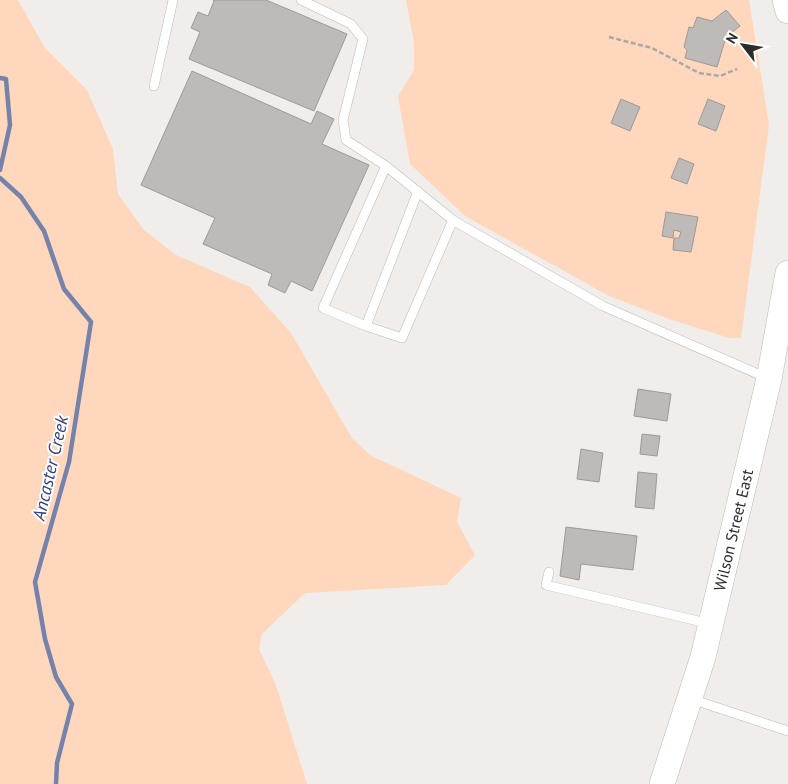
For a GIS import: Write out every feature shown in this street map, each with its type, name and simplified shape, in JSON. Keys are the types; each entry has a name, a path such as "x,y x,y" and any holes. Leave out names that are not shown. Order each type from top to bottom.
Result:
{"main road":[{"path":"785,0 788,12"},
{"name":"Wilson Street East","path":"662,784 690,698 711,624 769,379 788,274"}],"lane":[{"path":"154,86 173,0"},
{"path":"301,0 350,24 363,39 343,120 346,140 386,166 454,221 603,306 769,379"},
{"path":"386,166 323,308 366,326 402,338 454,221"},
{"path":"366,326 418,191"},
{"path":"548,572 546,584 711,624"},
{"path":"690,698 788,731"}],"path":[{"path":"609,37 652,48 699,73 720,76 737,69"}],"shaded area":[{"path":"0,0 18,0 45,48 87,90 113,149 118,194 144,230 176,255 250,287 291,333 352,438 370,455 461,498 457,522 475,555 446,585 305,593 262,634 259,649 276,685 307,784 0,784"},
{"path":"406,0 749,0 769,125 741,338 729,338 669,319 609,296 465,216 410,164 398,96 414,70 414,43"}],"building":[{"path":"213,0 266,0 347,34 314,111 189,59 200,32 191,28 198,12 208,16"},
{"path":"726,10 740,26 726,37 717,67 685,58 687,50 684,47 689,27 693,28 697,17 712,21"},
{"path":"192,71 311,124 317,111 334,119 322,144 369,165 312,291 291,281 285,293 268,285 272,274 203,244 215,218 141,185"},
{"path":"621,99 640,107 630,131 611,123"},
{"path":"708,99 725,106 716,131 698,124"},
{"path":"679,158 694,164 687,184 671,178"},
{"path":"666,212 698,217 691,252 673,250 674,238 679,238 681,232 674,230 673,238 662,236"},
{"path":"638,389 671,394 667,421 634,416"},
{"path":"642,434 660,436 657,456 640,454"},
{"path":"581,449 603,453 599,482 577,479"},
{"path":"638,472 657,474 654,509 635,507"},
{"path":"566,527 637,536 633,570 581,564 579,580 560,576"}],"waterway":[{"name":"Ancaster Creek","path":"0,78 6,79 10,125 0,170"},
{"name":"Ancaster Creek","path":"0,178 21,197 44,231 64,289 91,322 69,462 35,582 45,639 56,677 72,704 57,763 56,784"}]}
